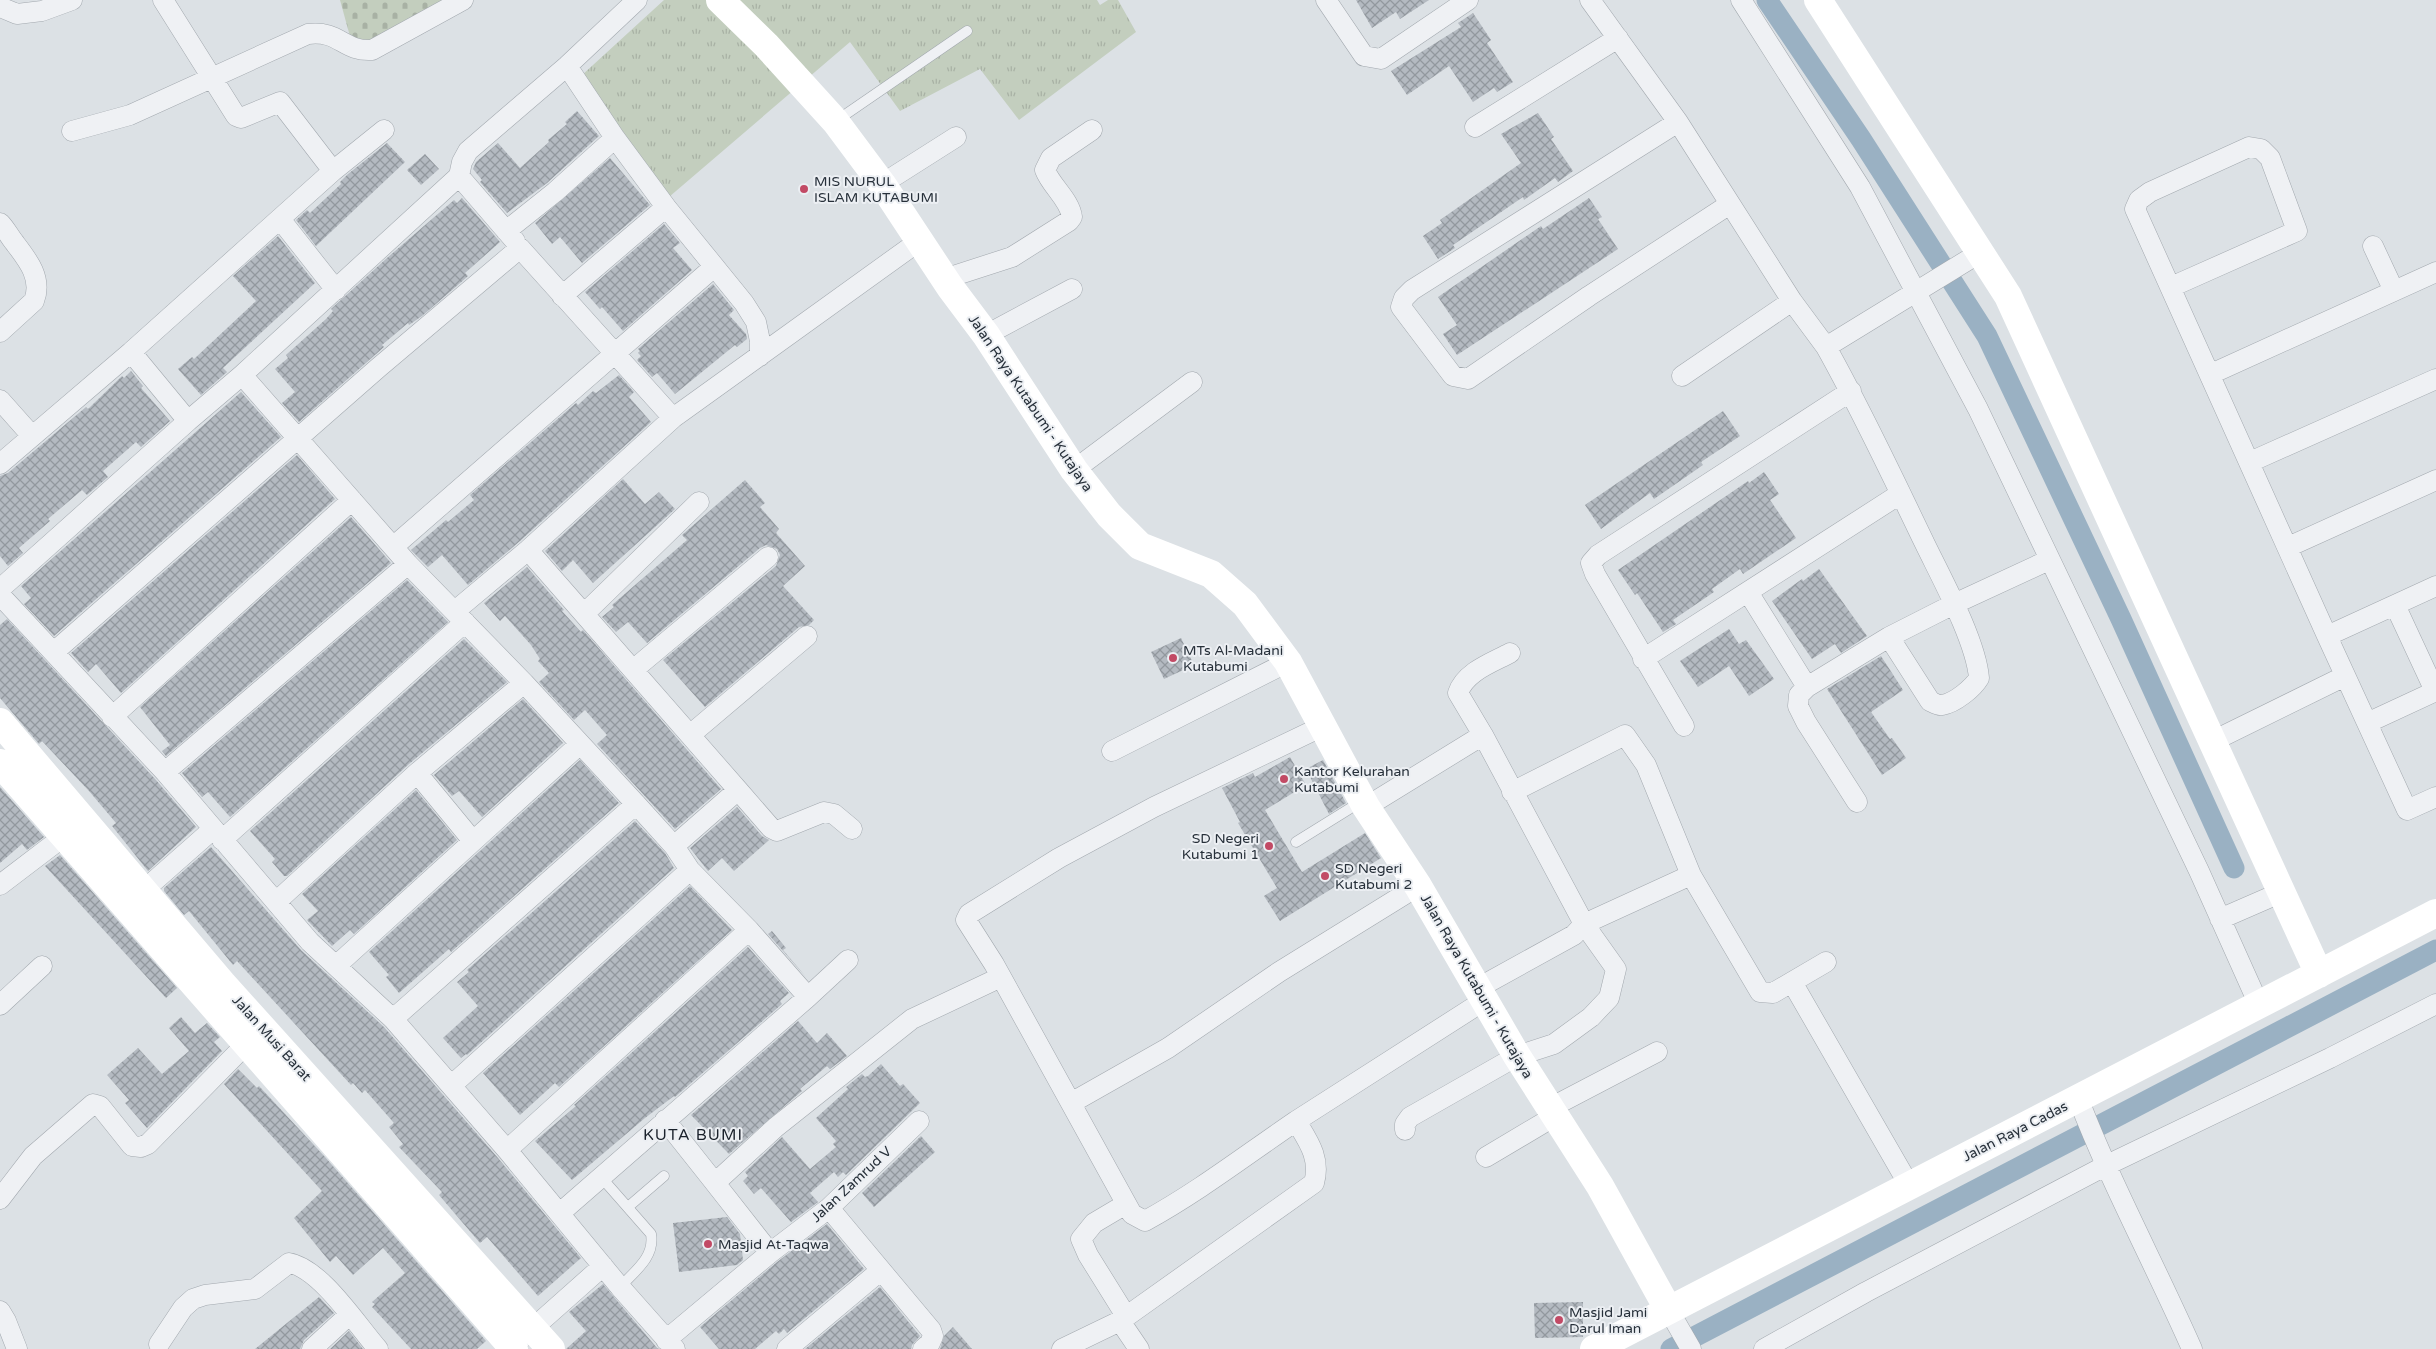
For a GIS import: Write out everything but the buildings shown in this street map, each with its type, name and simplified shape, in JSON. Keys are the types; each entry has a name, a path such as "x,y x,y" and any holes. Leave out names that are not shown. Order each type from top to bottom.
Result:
{"street":[{"path":"0,7 17,14 42,11 72,0"},
{"path":"163,0 214,77 236,116 241,118 280,102 333,171"},
{"path":"72,131 130,115 308,34 322,32 334,36 357,51 372,50 463,0"},
{"path":"0,589 336,290 459,176 462,162 468,151 568,66 637,0"},
{"name":"Jalan Raya Kutabumi - Kutajaya","path":"720,0 766,45 835,121 882,184 944,279 986,335 1074,470 1109,515 1140,546 1211,574 1245,604 1288,662 1364,804 1418,886 1517,1056 1600,1186 1691,1349"},
{"path":"1326,0 1364,56 1381,59 1468,0"},
{"path":"1590,0 1678,122 1792,301 1826,346 1851,392 1954,604 1969,641 1979,678 1975,685 1942,705 1930,700 1889,637"},
{"path":"1741,0 1860,187 1978,409 2220,919 2259,1006"},
{"path":"1818,0 1975,256 2008,296 2319,974"},
{"path":"1476,127 1618,38"},
{"path":"568,66 615,138 666,207 744,303 756,322 760,341 760,356"},
{"path":"1678,122 1412,290 1404,298 1401,307 1453,376 1468,378 1730,204"},
{"path":"0,464 131,352 333,171 384,130"},
{"path":"944,279 1012,257 1072,218 1070,208 1049,180 1045,170 1051,158 1092,130"},
{"path":"882,184 956,137"},
{"path":"506,231 555,192 615,138"},
{"path":"2171,287 2297,231 2270,158 2261,149 2249,147 2150,192 2139,200 2135,209 2407,810 2436,797"},
{"path":"459,176 562,296 673,418"},
{"path":"562,296 666,207"},
{"path":"280,219 336,290"},
{"path":"0,223 27,258 35,276 36,294 34,301 0,332"},
{"path":"135,898 217,835 460,616 528,550 673,418 919,241"},
{"path":"2373,246 2394,291"},
{"path":"54,652 378,368 520,248"},
{"path":"1826,346 1975,256"},
{"path":"394,547 616,355 687,288 714,267"},
{"path":"2211,374 2436,272"},
{"path":"986,335 1072,289"},
{"path":"1682,376 1792,301"},
{"path":"131,352 188,421"},
{"path":"242,375 408,564 524,683 636,804 674,846 690,870 749,930 808,997"},
{"path":"2250,462 2436,379"},
{"path":"1074,470 1192,382"},
{"path":"1684,726 1643,659 1595,574 1591,563 1594,559 1851,392"},
{"path":"0,400 32,436"},
{"path":"2288,548 2436,480"},
{"path":"1643,659 1900,494"},
{"path":"112,717 352,500"},
{"path":"584,614 699,502"},
{"path":"528,550 771,828 777,830 824,812 834,814 852,829"},
{"path":"634,670 768,557"},
{"path":"1857,802 1798,706 1799,695 1807,686 1889,637 1954,604 2049,560"},
{"path":"165,772 408,564"},
{"path":"2327,636 2436,586"},
{"path":"1748,592 1807,686"},
{"path":"0,595 165,772 310,942 394,1019 560,1212 620,1287 671,1344"},
{"path":"2367,723 2435,691 2395,605"},
{"path":"690,735 808,636"},
{"path":"1405,1130 1404,1124 1410,1117 1517,1056 1554,1044 1590,1017 1609,998 1616,969 1584,924 1483,735 1458,693 1462,682 1477,670 1510,653"},
{"path":"1112,752 1288,662"},
{"path":"2213,741 2345,676"},
{"path":"276,902 416,773 524,683"},
{"name":"Jalan Musi Barat","path":"0,722 135,898 254,1036 512,1349"},
{"path":"1323,726 1154,807 1059,858 969,914 966,920 1001,976 1126,1204 1132,1214 1145,1221 1219,1175 1481,994 1574,935 1584,924 1691,875"},
{"path":"1364,804 1483,735"},
{"path":"1512,792 1625,735 1646,765 1691,875 1760,992 1773,993 1826,962"},
{"path":"337,965 580,744"},
{"name":"Jalan Musi Barat","path":"0,763 64,837 135,898"},
{"path":"416,773 473,841"},
{"path":"674,846 738,790"},
{"path":"394,1019 636,804"},
{"path":"0,885 64,837"},
{"path":"452,1085 690,870"},
{"path":"1071,1103 1168,1048 1279,972 1418,886"},
{"path":"2220,919 2282,892"},
{"name":"Jalan Raya Cadas","path":"1594,1349 1673,1317 1909,1185 2082,1108 2259,1006 2436,913"},
{"path":"507,1150 749,930"},
{"path":"560,1212 808,997 848,960"},
{"path":"0,1005 42,966"},
{"path":"715,1183 776,1126 912,1019 1001,976"},
{"path":"1792,982 1909,1185"},
{"path":"1764,1349 1866,1292 2105,1166 2375,1036 2436,1004"},
{"path":"0,1199 32,1156 93,1104 100,1106 132,1146 141,1147 148,1144 254,1036"},
{"name":"Jalan Musi Barat","path":"254,1036 534,1327 551,1349"},
{"path":"1486,1157 1553,1112 1657,1052"},
{"path":"2082,1108 2105,1166 2160,1276 2192,1349"},
{"path":"665,1120 770,1253"},
{"path":"1062,1349 1123,1318 1314,1183 1318,1170 1314,1153 1296,1120"},
{"name":"Jalan Zamrud V","path":"671,1344 770,1253 828,1208 919,1121"},
{"path":"1126,1204 1094,1222 1081,1239 1088,1256 1139,1349"},
{"path":"828,1208 931,1330 933,1336 930,1343 923,1349"},
{"path":"159,1344 183,1308 193,1299 205,1295 255,1289 289,1263 299,1265 322,1282 378,1349"},
{"path":"512,1349 603,1266"},
{"path":"787,1349 880,1271"},
{"path":"0,1311 6,1320 17,1349"},
{"path":"312,1349 349,1315"}],"lane":[{"path":"835,121 967,31"},
{"path":"1296,842 1364,804"},
{"path":"628,1207 664,1176"},
{"path":"601,1177 651,1234 653,1245 647,1258 620,1287"}],"green space":[{"path":"340,0 452,0 354,51"},
{"path":"664,0 1097,0 1100,5 1108,0 1118,0 1136,32 1019,120 980,69 900,111 850,42 669,197 581,76"}],"waterway":[{"path":"1767,0 1861,139 1987,336 2121,619 2234,868"},
{"path":"1671,1349 2436,950"}],"place":[{"name":"MIS NURUL ISLAM KUTABUMI","path":"804,189"},
{"name":"MTs Al-Madani Kutabumi","path":"1173,658"},
{"name":"Kantor Kelurahan Kutabumi","path":"1284,779"},
{"name":"SD Negeri Kutabumi 1","path":"1269,846"},
{"name":"SD Negeri Kutabumi 2","path":"1325,876"},
{"name":"Masjid At-Taqwa","path":"708,1244"},
{"name":"Masjid Jami Darul Iman","path":"1559,1320"}],"district":[{"name":"KUTA BUMI","path":"693,1134"}]}
